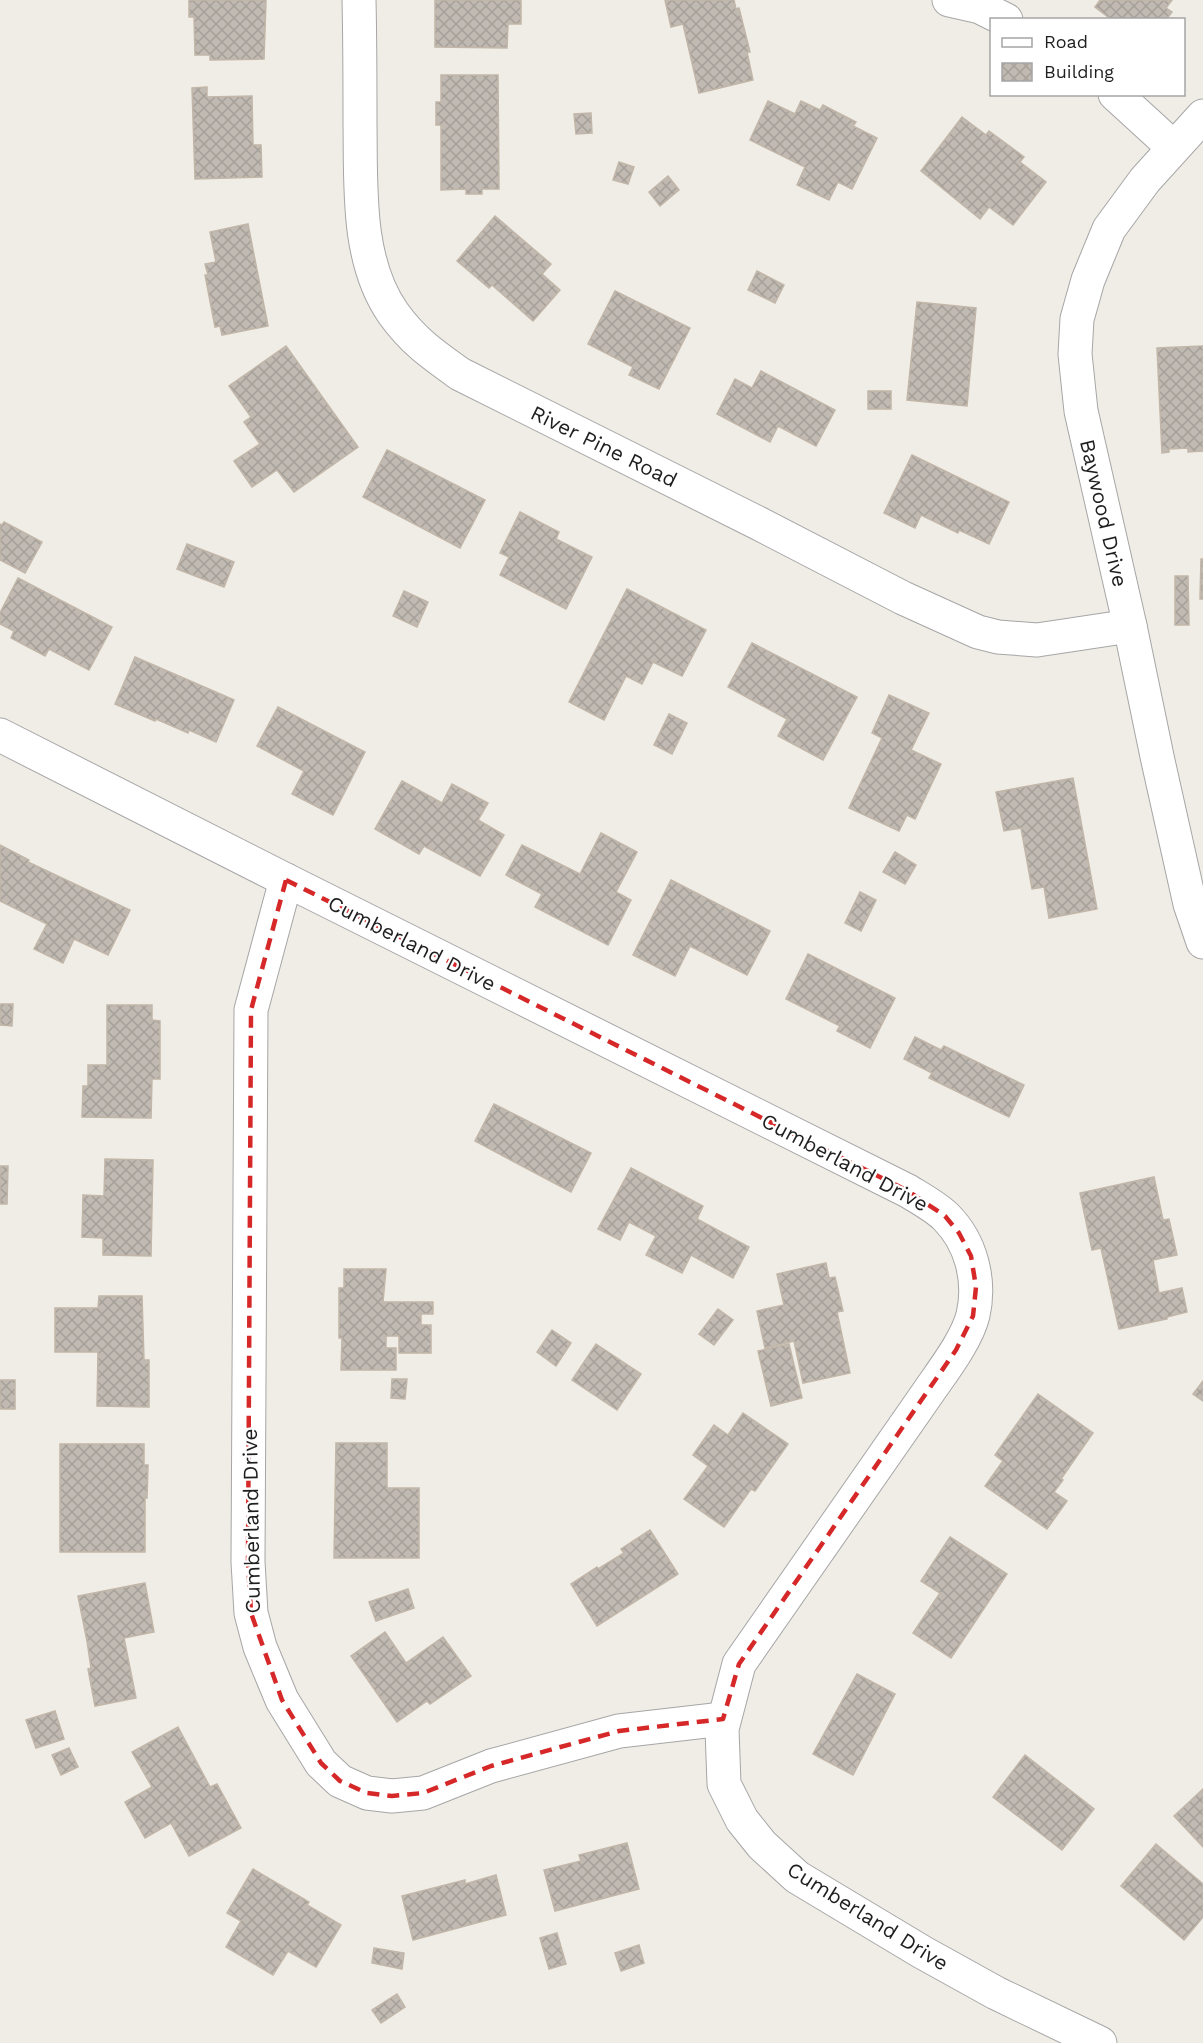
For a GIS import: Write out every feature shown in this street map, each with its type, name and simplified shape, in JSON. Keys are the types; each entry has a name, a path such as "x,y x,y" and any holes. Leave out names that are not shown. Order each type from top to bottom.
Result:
{"street":[{"name":"River Pine Road","path":"359,0 361,182 365,236 375,277 392,312 420,346 460,374 748,517 903,598 978,632 998,637 1037,640 1130,626"},
{"path":"949,0 980,7 1002,18"},
{"path":"1117,96 1173,147"},
{"name":"Baywood Drive","path":"1203,116 1145,180 1109,229 1088,280 1077,319 1075,354 1081,411 1190,904 1203,942"},
{"name":"Cumberland Drive","path":"0,735 908,1191 945,1216 959,1233 971,1256 976,1287 972,1316 956,1350 739,1664 723,1719 724,1784 742,1820 762,1845 797,1877 922,1952 996,1993 1100,2043"},
{"name":"Cumberland Drive","path":"286,880 251,1010 248,1562 251,1613 260,1647 282,1700 321,1763 340,1781 367,1793 392,1796 423,1793 491,1766 619,1731 723,1719"}],"highlighted area":[{"path":"286,880 908,1191 945,1216 959,1233 971,1256 976,1287 973,1316 956,1350 739,1664 723,1719 619,1731 491,1766 423,1793 392,1796 367,1793 340,1781 321,1763 282,1700 251,1613 248,1562 251,1010"}],"building":[{"path":"189,0 266,0 264,59 210,60 210,55 195,55 194,17 189,17"},
{"path":"435,0 521,0 521,24 508,24 507,48 435,47"},
{"path":"665,0 734,0 736,9 739,8 750,52 747,52 753,80 699,93 683,24 671,27"},
{"path":"1100,0 1172,0 1166,8 1172,12 1168,18 1109,18 1095,7"},
{"path":"441,75 498,75 499,189 482,189 482,194 466,194 466,189 441,190 441,125 436,125 436,102 441,102"},
{"path":"207,87 207,97 252,96 253,145 261,145 262,177 195,179 192,88"},
{"path":"768,101 795,114 801,101 820,110 823,105 856,122 853,126 877,138 852,189 838,182 829,200 797,185 805,167 750,140"},
{"path":"591,113 592,133 576,134 574,114"},
{"path":"962,117 986,135 989,131 1024,157 1020,162 1046,182 1013,225 989,207 980,219 921,171"},
{"path":"619,162 634,167 628,184 613,180"},
{"path":"668,176 679,190 660,206 649,192"},
{"path":"495,216 551,264 542,274 560,290 533,321 492,285 489,288 457,261"},
{"path":"248,224 268,326 222,335 220,326 215,327 205,275 208,275 205,264 216,262 210,232"},
{"path":"757,271 784,285 775,303 748,290"},
{"path":"615,291 690,328 659,389 629,375 633,367 588,344"},
{"path":"917,302 976,308 967,406 907,400"},
{"path":"286,346 358,447 294,492 277,470 252,487 234,461 260,444 244,422 251,417 229,386"},
{"path":"1203,346 1203,451 1188,452 1188,448 1169,449 1169,452 1162,453 1157,348"},
{"path":"761,371 835,410 816,446 778,426 770,442 717,414 735,379 752,388"},
{"path":"868,391 891,391 891,409 868,409"},
{"path":"387,450 485,500 460,548 363,497"},
{"path":"912,455 1009,502 989,544 959,530 958,533 921,515 915,528 884,513"},
{"path":"520,512 559,532 556,539 592,557 566,609 500,575 509,557 500,553"},
{"path":"4,522 42,542 25,573 0,560 0,524"},
{"path":"187,544 234,562 224,587 177,569"},
{"path":"1201,559 1203,559 1203,599 1200,599"},
{"path":"1175,576 1188,576 1189,625 1175,625"},
{"path":"18,578 112,627 89,670 49,649 45,656 11,638 14,631 0,624 0,613"},
{"path":"627,589 706,630 682,676 653,662 642,684 626,676 604,720 569,702"},
{"path":"404,591 428,602 417,627 393,616"},
{"path":"752,643 857,697 823,760 778,736 787,719 728,687"},
{"path":"135,657 234,700 216,742 189,730 188,733 156,719 155,721 115,704"},
{"path":"889,695 929,713 911,750 941,764 915,819 907,815 899,831 849,808 882,738 872,733"},
{"path":"278,707 365,752 333,815 292,794 304,771 257,746"},
{"path":"669,714 687,723 672,754 654,745"},
{"path":"1073,778 1097,909 1049,918 1044,887 1032,889 1021,828 1004,831 996,792"},
{"path":"402,781 442,803 452,784 488,803 478,820 504,835 480,876 424,846 419,854 375,829"},
{"path":"601,833 637,852 616,892 631,900 608,945 535,907 542,894 506,875 522,845 580,874"},
{"path":"0,845 29,860 28,862 130,910 108,955 74,939 63,963 34,949 47,924 0,901"},
{"path":"895,852 916,865 905,884 883,872"},
{"path":"671,880 770,931 747,975 690,946 675,976 633,955"},
{"path":"860,892 876,900 861,931 845,923"},
{"path":"808,954 895,998 870,1048 837,1031 840,1026 786,999"},
{"path":"0,1004 13,1004 12,1026 0,1025"},
{"path":"107,1005 152,1005 152,1020 160,1021 160,1079 152,1079 151,1118 82,1117 83,1086 88,1086 88,1065 107,1065"},
{"path":"915,1037 941,1050 944,1046 1024,1085 1009,1117 929,1078 932,1073 904,1059"},
{"path":"494,1104 591,1153 571,1192 475,1141"},
{"path":"105,1159 153,1160 151,1256 103,1255 103,1238 82,1237 83,1195 104,1196"},
{"path":"0,1166 8,1166 7,1204 0,1204"},
{"path":"631,1168 703,1206 697,1219 749,1247 733,1278 691,1255 682,1273 646,1255 656,1236 629,1222 620,1240 598,1229"},
{"path":"1154,1177 1163,1220 1169,1219 1177,1255 1153,1260 1159,1293 1182,1288 1187,1312 1167,1317 1167,1319 1119,1329 1101,1248 1092,1250 1080,1193"},
{"path":"826,1263 829,1278 835,1277 843,1311 837,1312 850,1373 803,1383 794,1341 765,1348 757,1311 784,1305 777,1274"},
{"path":"344,1269 386,1269 383,1302 433,1302 433,1314 421,1314 421,1325 431,1325 431,1353 399,1353 399,1336 386,1336 386,1348 396,1348 396,1370 341,1370 339,1288 344,1288"},
{"path":"99,1296 142,1296 144,1360 149,1360 149,1407 97,1406 98,1352 55,1352 55,1308 98,1308"},
{"path":"718,1309 733,1320 714,1345 699,1334"},
{"path":"552,1330 571,1343 556,1366 537,1352"},
{"path":"596,1344 641,1374 617,1410 572,1380"},
{"path":"789,1344 802,1398 771,1406 758,1351"},
{"path":"392,1379 407,1379 405,1399 391,1398"},
{"path":"0,1380 15,1380 15,1409 0,1409"},
{"path":"1203,1381 1203,1401 1193,1394"},
{"path":"1038,1394 1093,1433 1054,1492 1067,1501 1047,1529 985,1486 1003,1461 995,1455"},
{"path":"743,1413 788,1444 755,1491 751,1489 724,1527 684,1499 708,1466 693,1455 714,1425 728,1435"},
{"path":"336,1443 387,1443 387,1488 419,1488 419,1558 334,1558"},
{"path":"60,1444 144,1444 144,1465 148,1465 147,1498 145,1498 145,1552 60,1552"},
{"path":"650,1530 678,1574 597,1626 571,1584 624,1553 621,1549"},
{"path":"950,1537 1007,1574 951,1658 913,1633 940,1593 921,1581"},
{"path":"145,1583 154,1632 124,1638 136,1698 95,1706 88,1669 91,1668 87,1641 78,1596"},
{"path":"408,1589 414,1608 376,1621 369,1602"},
{"path":"385,1632 406,1663 443,1637 471,1676 430,1704 427,1701 397,1722 351,1656"},
{"path":"857,1674 895,1694 853,1775 813,1754"},
{"path":"55,1711 64,1739 36,1748 26,1720"},
{"path":"178,1727 210,1787 217,1784 241,1828 189,1856 171,1823 145,1838 125,1802 152,1787 132,1752"},
{"path":"69,1748 78,1767 61,1775 52,1755"},
{"path":"1025,1755 1094,1809 1062,1850 993,1797"},
{"path":"1203,1789 1203,1847 1174,1816"},
{"path":"627,1843 639,1889 555,1911 544,1870 581,1861 579,1855"},
{"path":"1156,1844 1203,1884 1203,1917 1184,1940 1121,1886"},
{"path":"253,1869 309,1902 307,1905 341,1925 316,1967 288,1951 273,1975 226,1947 241,1921 227,1913"},
{"path":"496,1875 506,1915 413,1940 402,1896 465,1880 465,1884"},
{"path":"557,1933 566,1964 549,1969 540,1938"},
{"path":"639,1945 644,1963 621,1971 615,1953"},
{"path":"374,1948 404,1953 402,1969 372,1963"},
{"path":"397,1994 405,2007 381,2023 372,2010"}]}
